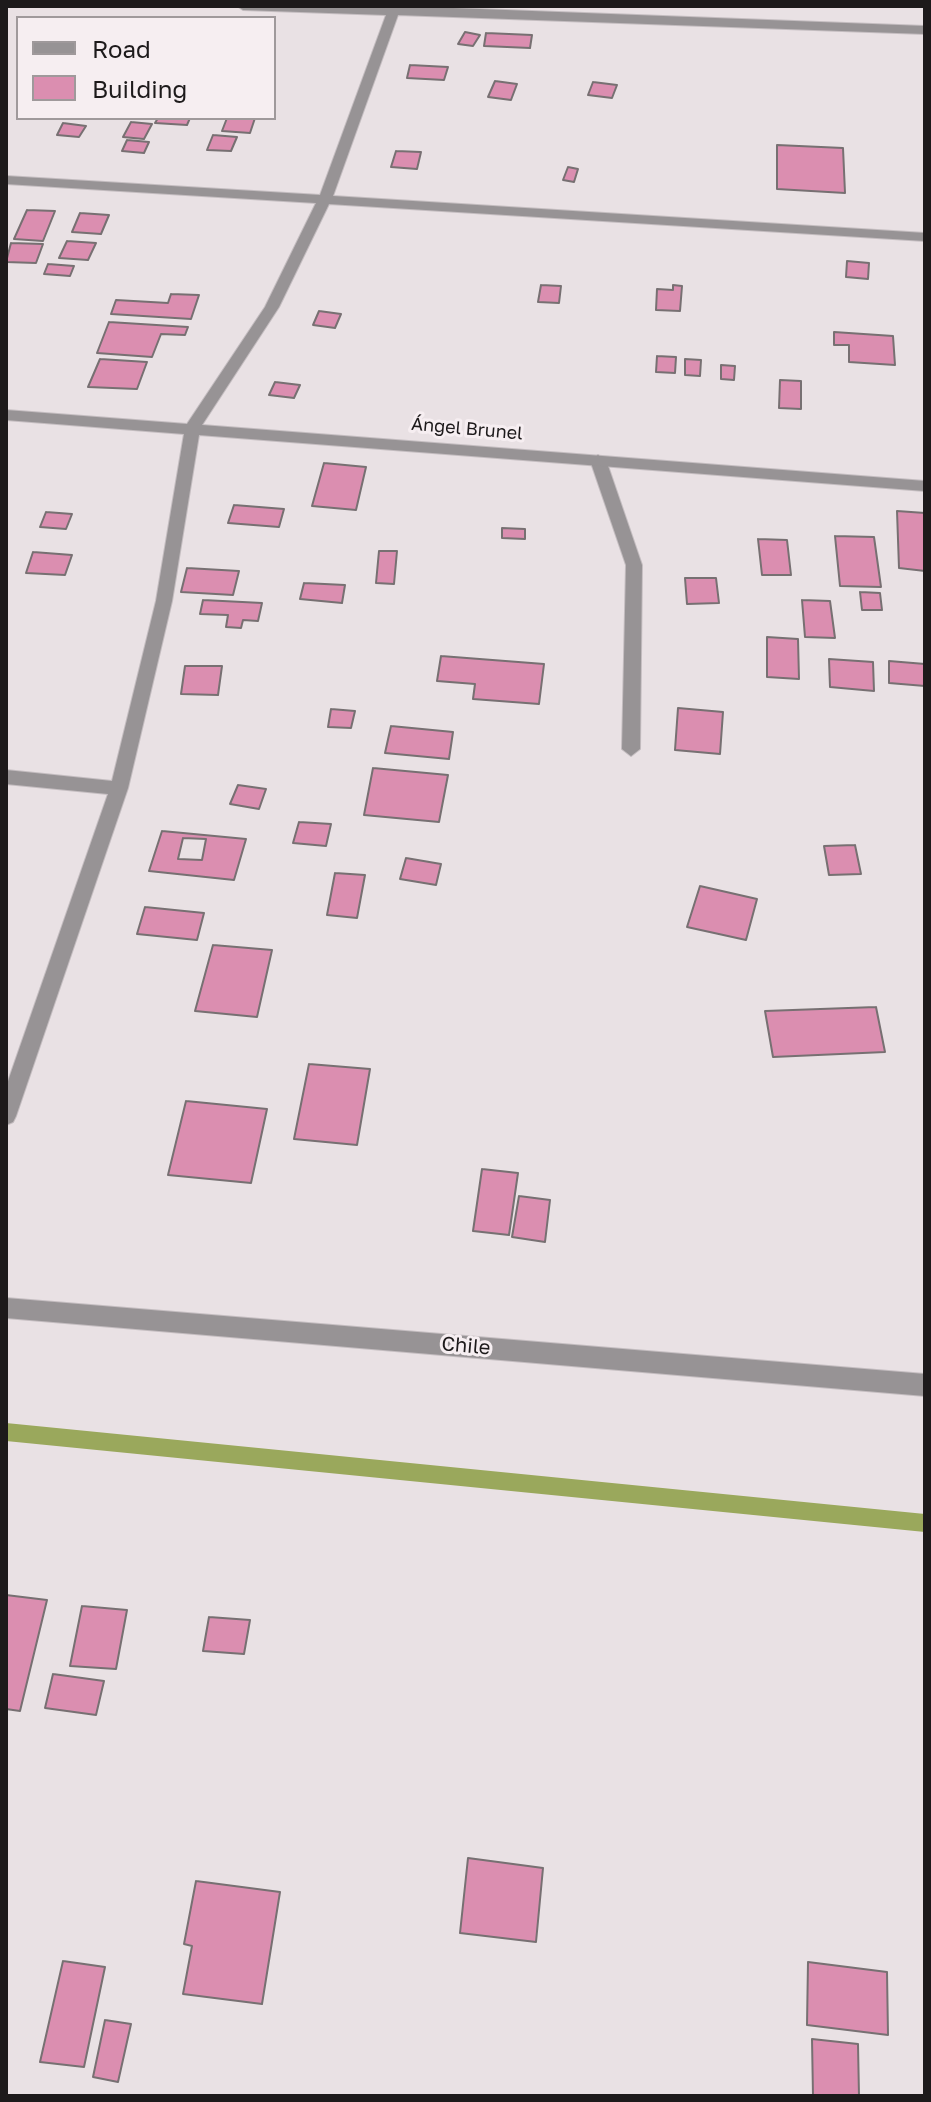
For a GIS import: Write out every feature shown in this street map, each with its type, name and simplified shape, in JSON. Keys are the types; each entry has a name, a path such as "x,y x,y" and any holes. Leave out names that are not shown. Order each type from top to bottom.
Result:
{"street":[{"path":"243,6 925,30"},
{"path":"6,1116 119,788 164,601 193,427 272,307 326,197 393,10"},
{"path":"6,180 326,197 925,237"},
{"name":"Ángel Brunel","path":"6,415 193,427 925,486"},
{"path":"598,460 634,565 631,749"},
{"path":"6,777 119,788"},
{"name":"Chile","path":"6,1308 925,1385"}],"building":[{"path":"465,32 480,35 473,46 458,44"},
{"path":"486,33 532,35 530,48 484,46"},
{"path":"410,65 448,67 444,80 407,78"},
{"path":"495,81 517,84 511,100 488,97"},
{"path":"593,82 617,85 612,98 588,95"},
{"path":"157,120 189,120 187,125 155,123"},
{"path":"226,120 254,120 250,133 222,131"},
{"path":"131,122 152,124 144,139 123,137"},
{"path":"63,123 86,126 79,137 57,135"},
{"path":"213,135 237,137 231,151 207,150"},
{"path":"127,140 149,142 144,153 122,151"},
{"path":"777,145 843,148 845,193 777,189"},
{"path":"396,151 421,152 417,169 391,167"},
{"path":"568,167 578,169 574,182 563,180"},
{"path":"27,210 55,211 43,241 14,239"},
{"path":"80,213 109,215 101,234 72,232"},
{"path":"67,241 96,243 88,260 59,258"},
{"path":"11,243 43,244 36,263 6,262"},
{"path":"847,261 869,263 868,279 846,277"},
{"path":"48,264 74,266 70,276 44,274"},
{"path":"541,285 561,286 559,303 538,302"},
{"path":"673,285 682,286 680,311 656,310 657,289 673,290"},
{"path":"171,294 199,295 191,319 111,314 116,300 168,303"},
{"path":"319,311 341,314 335,328 313,325"},
{"path":"109,322 188,327 185,335 161,334 152,357 97,353"},
{"path":"834,332 893,336 895,365 849,362 849,345 834,345"},
{"path":"657,356 676,357 675,373 656,372"},
{"path":"100,359 147,362 137,389 88,387"},
{"path":"685,359 701,360 700,376 685,375"},
{"path":"721,365 735,366 734,380 721,379"},
{"path":"780,380 801,381 801,409 779,408"},
{"path":"275,382 300,385 294,398 269,395"},
{"path":"324,463 366,467 356,510 312,506"},
{"path":"234,505 284,509 279,527 228,523"},
{"path":"897,511 925,513 925,571 899,568"},
{"path":"46,512 72,514 66,529 40,527"},
{"path":"502,528 525,529 525,539 502,538"},
{"path":"835,536 874,537 881,587 840,586"},
{"path":"758,539 787,540 791,575 762,575"},
{"path":"379,551 397,551 394,584 376,583"},
{"path":"33,552 72,555 65,575 26,573"},
{"path":"187,568 239,571 233,595 181,592"},
{"path":"685,578 716,578 719,603 687,604"},
{"path":"304,583 345,585 342,603 300,599"},
{"path":"860,592 880,593 882,610 862,610"},
{"path":"203,600 262,603 258,621 243,620 241,628 226,627 228,615 200,614"},
{"path":"802,600 830,601 835,638 805,637"},
{"path":"767,637 798,639 799,679 767,677"},
{"path":"441,656 544,664 539,704 473,699 475,684 437,681"},
{"path":"829,659 873,662 874,691 830,687"},
{"path":"889,661 925,664 925,686 889,683"},
{"path":"185,666 222,666 218,695 181,694"},
{"path":"678,708 723,712 720,754 675,750"},
{"path":"331,709 355,711 351,728 328,727"},
{"path":"391,726 453,732 449,759 385,753"},
{"path":"373,768 448,775 439,822 364,815"},
{"path":"238,785 266,789 259,809 230,804"},
{"path":"299,822 331,824 326,846 293,843"},
{"path":"162,831 246,839 234,880 149,871"},
{"path":"183,838 206,839 202,860 178,859"},
{"path":"855,845 861,874 829,875 824,846"},
{"path":"406,858 441,864 436,885 400,879"},
{"path":"335,873 365,875 357,918 327,915"},
{"path":"700,886 757,899 746,940 687,927"},
{"path":"145,907 204,913 197,940 137,934"},
{"path":"213,945 272,950 257,1017 195,1011"},
{"path":"876,1007 885,1052 773,1057 765,1011"},
{"path":"309,1064 370,1069 357,1145 294,1139"},
{"path":"186,1101 267,1109 251,1183 168,1175"},
{"path":"482,1169 518,1173 509,1235 473,1231"},
{"path":"519,1196 550,1200 545,1242 512,1237"},
{"path":"6,1595 47,1600 20,1711 6,1709"},
{"path":"82,1606 127,1610 116,1669 70,1666"},
{"path":"209,1617 250,1620 244,1654 203,1651"},
{"path":"53,1674 104,1681 96,1715 45,1708"},
{"path":"468,1858 543,1868 536,1942 460,1933"},
{"path":"196,1881 280,1892 262,2004 183,1994 192,1946 184,1944"},
{"path":"63,1961 105,1967 84,2067 40,2062"},
{"path":"808,1962 887,1972 888,2035 807,2025"},
{"path":"105,2020 131,2024 118,2082 93,2077"},
{"path":"812,2039 858,2044 859,2096 813,2096"}],"waterway":[{"path":"6,1432 925,1523"}]}
